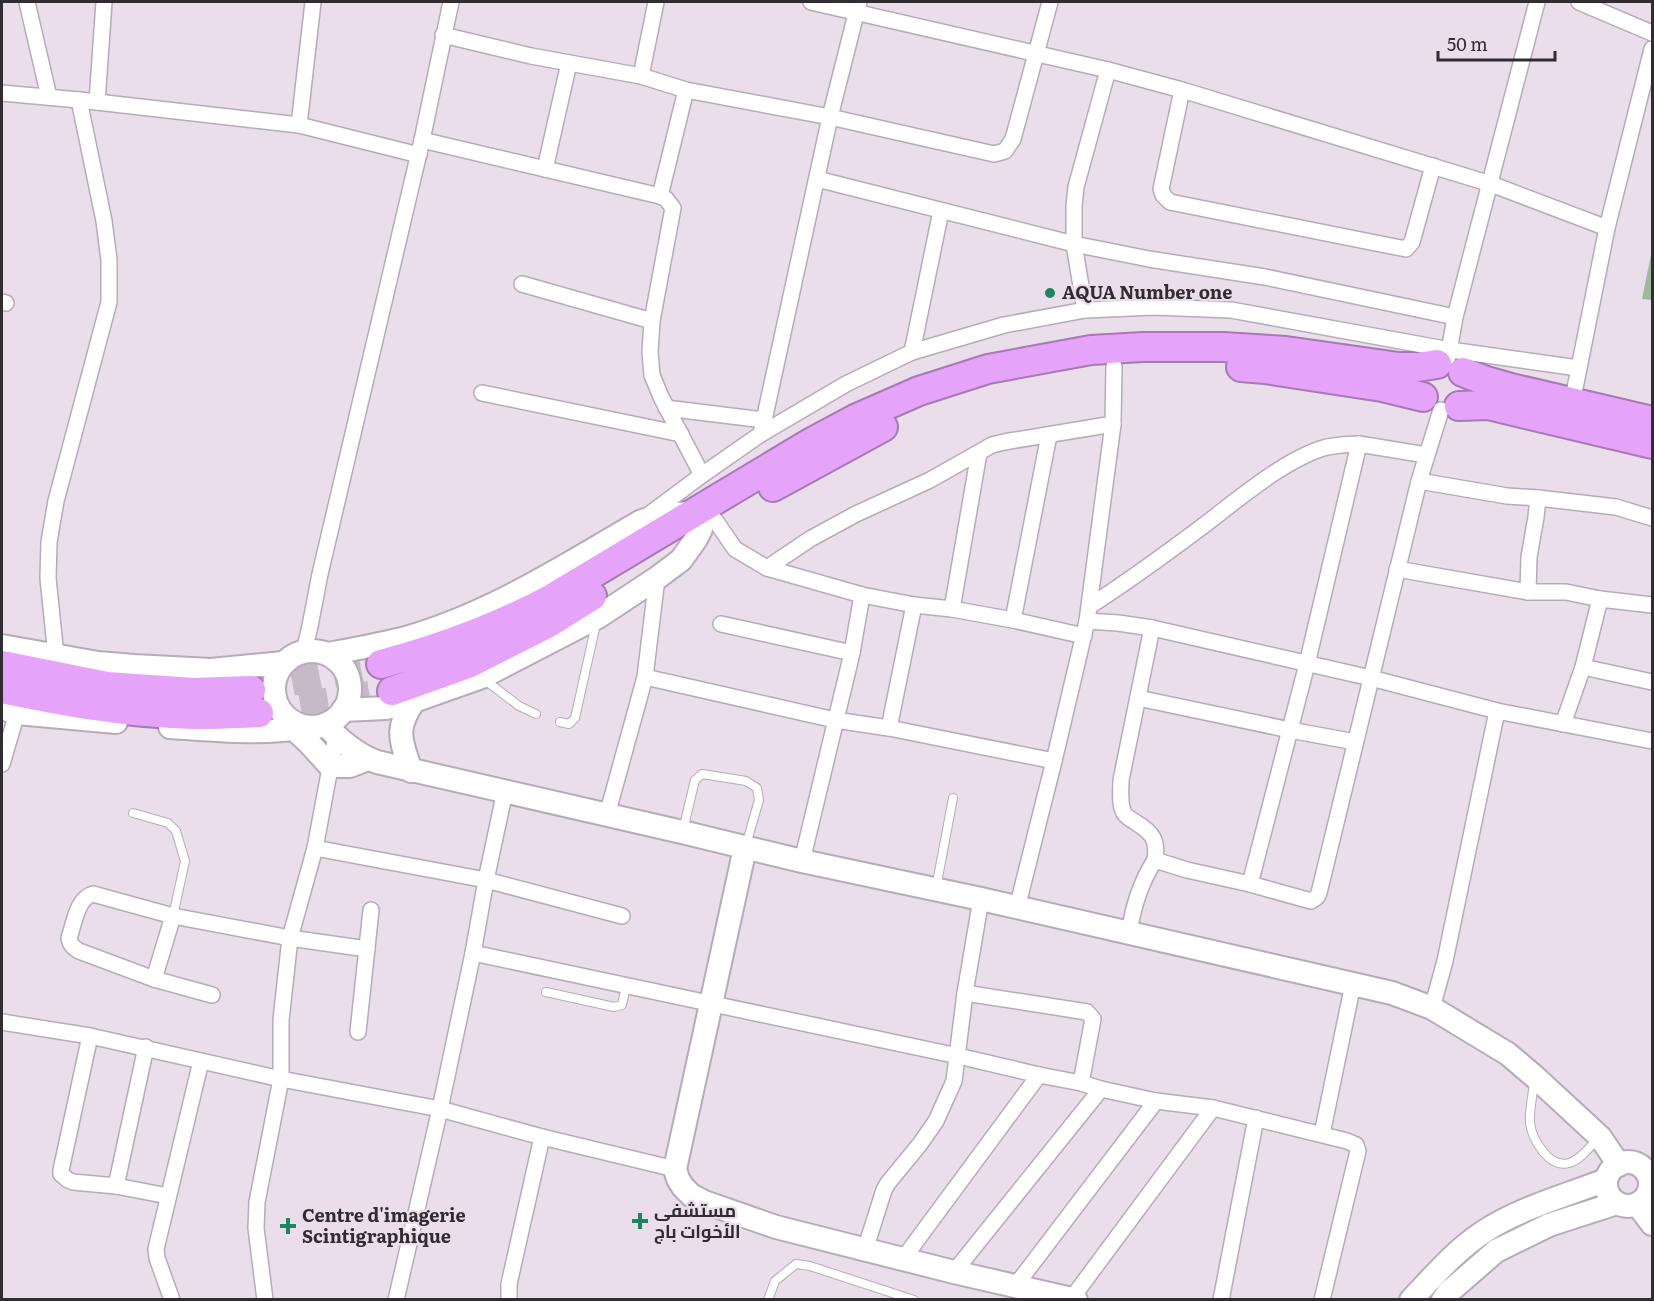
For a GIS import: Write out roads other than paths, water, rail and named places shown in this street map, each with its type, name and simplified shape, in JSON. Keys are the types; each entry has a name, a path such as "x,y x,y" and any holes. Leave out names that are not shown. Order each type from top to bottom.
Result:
{"highway":[{"path":"403,696 547,624 703,521 812,442 880,407 919,391 988,369 1091,350 1176,346 1286,351 1399,367 1418,367 1449,362 1498,385 1653,421"},
{"path":"1441,404 1421,387 1428,369 1449,362"},
{"path":"1441,404 1465,398 1468,389 1467,380 1449,362"},
{"path":"381,664 449,644 520,615 892,422 962,397 1049,374 1114,366 1265,369 1382,387 1441,404 1488,405 1653,444"},
{"path":"2,665 107,687 193,692 255,702 193,715 128,710 56,700 2,689"}],"main road":[{"path":"9,710 208,730 279,730 324,724 386,708 403,696 482,677 598,617 681,560 692,546 703,521 670,514 653,517 640,522 506,598 459,619 410,637 328,654"},
{"path":"2,646 110,664 210,670 283,663"},
{"path":"373,761 350,766 330,766 310,744 324,724 350,696 349,679 339,662 328,654 304,651 292,655 276,673 273,685 274,697 279,709 297,724 324,724 373,761 802,861 1392,993 1432,1008 1508,1054 1599,1137 1612,1172 1608,1193 1643,1192"},
{"path":"403,696 406,713 401,730 402,745 411,771"},
{"path":"745,848 675,1169 683,1187 691,1195 704,1202 776,1227 954,1272 1074,1299"},
{"path":"1411,1299 1449,1259 1483,1232 1524,1210 1632,1163 1638,1165 1647,1175 1643,1192 1653,1224"},
{"path":"1443,1299 1496,1251 1548,1225 1643,1192"}],"street":[{"path":"27,2 49,97"},
{"path":"97,102 104,2"},
{"path":"299,125 313,2"},
{"path":"304,651 320,574 421,148 451,2"},
{"path":"641,76 656,2"},
{"path":"811,2 858,7 1182,90 1491,184 1607,228"},
{"path":"443,35 569,63 641,76 686,90 830,117 994,154 1005,151 1013,139 1050,2"},
{"path":"1449,362 1455,317 1537,2"},
{"path":"1579,2 1653,33"},
{"path":"762,427 830,117 858,7"},
{"path":"1572,403 1607,228 1653,49"},
{"path":"544,169 569,63"},
{"path":"1085,310 1074,244 1074,206 1076,187 1108,70"},
{"path":"660,196 686,90"},
{"path":"1182,90 1161,189 1170,202 1407,249 1412,242 1433,166"},
{"path":"2,93 299,125 544,169 660,196 673,208 652,321 650,352 652,375 666,408 702,475"},
{"path":"56,656 48,578 51,532 56,501 108,302 109,260 104,221 79,100"},
{"path":"817,179 1074,244 1149,259 1265,277 1455,317"},
{"path":"912,352 941,211"},
{"path":"522,284 652,321"},
{"path":"640,522 762,427 912,352 1004,325 1085,310 1154,307 1231,310 1449,362 1578,368"},
{"path":"1017,908 1087,621 1113,424 1114,366"},
{"path":"482,393 681,434"},
{"path":"1155,860 1311,901 1317,897 1419,481 1441,404"},
{"path":"666,408 762,427"},
{"path":"767,568 810,539 856,514 930,480 992,445 1113,424"},
{"path":"1013,620 1049,435"},
{"path":"1087,621 1132,579 1266,479 1299,458 1341,444 1359,444 1426,455"},
{"path":"1250,884 1307,664 1359,444"},
{"path":"952,609 978,453"},
{"path":"1419,481 1507,496 1616,507 1653,518"},
{"path":"1528,592 1529,557 1538,498"},
{"path":"703,521 735,549 767,568 862,595 1013,620 1112,622 1152,628 1371,678 1497,711 1653,741"},
{"path":"1397,569 1528,592 1566,592 1600,599 1653,605"},
{"path":"607,815 645,677 657,578"},
{"path":"802,861 852,653 862,595"},
{"path":"1563,724 1583,667 1600,599"},
{"path":"889,728 914,605"},
{"path":"721,624 852,653"},
{"path":"1129,933 1134,907 1148,871 1155,860 1156,842 1151,834 1124,813 1121,780 1152,628"},
{"path":"1583,667 1653,682"},
{"path":"645,677 835,720 889,728 1054,761"},
{"path":"1138,698 1355,742"},
{"path":"2,764 9,710"},
{"path":"1432,1008 1445,961 1497,711"},
{"path":"265,1299 256,1228 257,1203 281,1079 281,1020 290,938 315,848 330,766 324,724"},
{"path":"396,1299 440,1109 505,791"},
{"path":"315,848 486,880 622,916"},
{"path":"212,995 154,979 79,951 70,943 69,938 81,903 93,894 173,916 290,938 367,949"},
{"path":"865,1250 884,1190 921,1144 936,1121 954,1080 965,993 981,900"},
{"path":"358,1032 371,910"},
{"path":"154,979 173,916"},
{"path":"473,953 958,1056 1156,1101 1213,1108 1322,1134 1356,1145 1358,1151 1322,1299"},
{"path":"1322,1134 1353,984"},
{"path":"965,993 1087,1012 1093,1019 1081,1083"},
{"path":"2,1022 146,1047 281,1079 440,1109 542,1137 675,1169"},
{"path":"90,1036 61,1174 73,1182 116,1186 168,1196"},
{"path":"116,1186 146,1047"},
{"path":"172,1299 156,1249 201,1061"},
{"path":"903,1259 1039,1075"},
{"path":"954,1272 1101,1089"},
{"path":"1016,1285 1156,1101"},
{"path":"1074,1299 1213,1108"},
{"path":"1221,1299 1256,1118"},
{"path":"508,1299 542,1137"}],"lane":[{"path":"560,722 568,724 575,718 598,617"},
{"path":"482,677 519,706 536,714"},
{"path":"682,832 695,780 702,774 746,781 757,788 759,800 745,848"},
{"path":"935,890 953,798"},
{"path":"133,813 168,823 176,831 185,861 173,916"},
{"path":"546,992 614,1006 622,1005 626,986"},
{"path":"1535,1077 1530,1112 1531,1130 1540,1149 1559,1163 1568,1163 1581,1155 1599,1137"},
{"path":"768,1299 775,1281 796,1264 810,1266 914,1299"}],"tunnel":[{"path":"251,690 381,664"},
{"path":"259,713 392,691"}],"place":[{"name":"AQUA Number one","path":"1050,293"},
{"name":"مستشفى الأخوات باج","path":"640,1221"},
{"name":"Centre d'imagerie Scintigraphique","path":"288,1226"}]}
